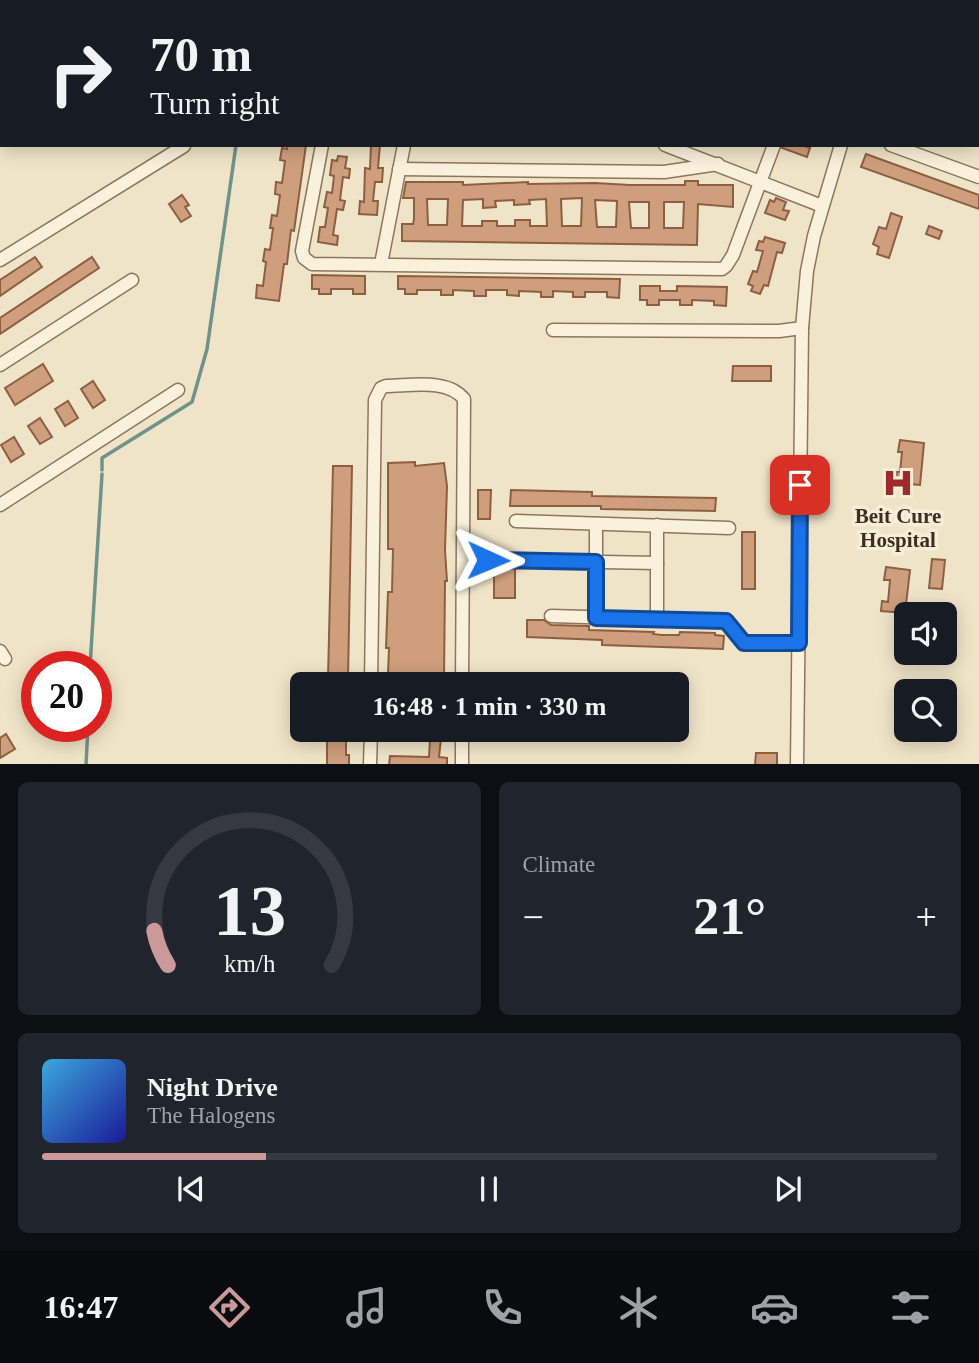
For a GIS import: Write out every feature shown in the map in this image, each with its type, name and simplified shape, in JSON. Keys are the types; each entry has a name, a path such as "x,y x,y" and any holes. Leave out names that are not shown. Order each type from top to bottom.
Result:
{"street":[{"path":"0,260 182,147"},
{"path":"322,147 302,251 304,258 312,264 722,269 733,255 773,147"},
{"path":"381,264 404,147"},
{"path":"671,147 822,206"},
{"path":"797,764 802,328 807,271 822,206 840,147"},
{"path":"912,149 979,177"},
{"path":"399,169 664,172 718,164"},
{"path":"0,365 132,279"},
{"path":"553,330 779,331 802,328"},
{"path":"371,672 375,400 381,388 386,386 433,385 451,388 464,400 462,672"},
{"path":"0,505 178,390"},
{"path":"516,521 729,528"},
{"path":"596,524 596,618"},
{"path":"657,526 657,619"},
{"path":"488,560 657,563"},
{"path":"551,616 726,621 744,643 799,643"},
{"path":"370,742 370,764"},
{"path":"462,742 462,764"}],"building":[{"path":"306,147 294,231 291,230 279,301 256,298 257,285 263,286 265,249 270,250 272,215 277,216 280,195 275,194 276,182 282,183 285,161 280,160 282,148"},
{"path":"371,147 380,147 378,168 383,168 382,182 375,182 373,201 378,201 377,215 359,214 360,201 364,202 365,168 370,169"},
{"path":"807,147 810,148 807,157 782,148"},
{"path":"866,154 979,195 979,209 861,167"},
{"path":"338,156 347,157 345,168 350,169 349,178 343,177 340,200 345,201 343,210 337,209 333,235 338,236 337,245 318,242 320,227 325,227 328,208 324,207 327,192 332,193 332,160 337,161"},
{"path":"685,181 698,181 698,185 733,185 733,207 698,204 697,245 402,241 402,224 413,224 414,219 414,198 403,198 406,182 463,182 463,185 528,182 685,185","holes":["582,198 581,226 562,226 561,199","427,199 448,199 447,225 428,225","483,199 483,208 496,207 495,201 514,200 514,205 530,204 529,200 546,199 547,226 530,226 530,220 515,220 515,226 497,226 497,221 482,221 482,226 462,226 463,200","595,200 617,201 616,227 597,227","629,202 649,202 649,228 631,228","664,202 684,202 683,228 664,228"]},
{"path":"182,195 189,205 185,207 191,216 181,222 169,204"},
{"path":"776,198 786,202 783,210 789,211 785,220 765,213 770,200 774,202"},
{"path":"891,213 902,217 889,258 877,254 879,247 873,244 879,227 886,229"},
{"path":"929,226 942,231 939,239 926,234"},
{"path":"765,237 785,243 782,253 777,252 768,286 764,285 760,294 751,291 753,286 748,284 753,271 757,272 763,251 756,250 759,241 763,242"},
{"path":"35,257 42,267 0,296 0,280"},
{"path":"92,257 99,268 0,334 0,318"},
{"path":"312,275 365,276 365,294 353,294 353,289 331,289 331,294 319,294 319,289 312,289"},
{"path":"398,276 620,279 619,298 607,297 607,292 585,292 585,297 573,297 573,292 553,291 553,297 541,297 541,292 519,291 519,296 507,295 507,290 486,290 486,296 474,296 474,291 453,290 453,295 441,295 441,290 417,290 417,294 405,294 405,289 398,289"},
{"path":"640,286 660,286 660,291 677,291 677,286 727,287 726,306 714,305 714,301 692,300 692,305 680,305 680,300 659,300 659,305 647,305 647,300 640,300"},
{"path":"43,364 53,381 15,405 5,388"},
{"path":"733,366 771,366 771,381 732,381"},
{"path":"93,381 105,400 93,408 81,389"},
{"path":"68,401 78,418 65,426 55,409"},
{"path":"40,418 52,437 40,444 28,426"},
{"path":"14,437 24,454 11,462 1,445"},
{"path":"900,440 924,443 920,485 896,483 902,452 898,452"},
{"path":"415,462 415,466 444,463 447,486 444,672 388,672 388,592 392,592 393,549 388,549 388,463"},
{"path":"333,466 352,466 348,672 328,672"},
{"path":"478,490 491,490 490,519 478,519"},
{"path":"511,490 592,492 592,496 716,498 715,511 601,509 601,506 510,506"},
{"path":"742,532 755,532 755,589 742,589"},
{"path":"932,559 945,560 942,589 929,588"},
{"path":"886,567 910,570 906,602 894,602 894,612 881,611 882,601 888,602 890,580 884,580"},
{"path":"494,569 515,569 515,598 494,598"},
{"path":"527,620 544,620 551,625 589,626 589,630 654,632 653,634 662,635 679,635 680,632 715,633 724,636 723,649 602,645 602,640 527,637"},
{"path":"6,734 15,749 0,758 0,738"},
{"path":"327,742 346,742 349,764 327,764"},
{"path":"430,742 441,742 439,757 447,758 447,764 389,764 390,756 429,757"},
{"path":"756,753 777,753 777,764 755,764"}],"waterway":[{"path":"102,470 102,458 192,402 207,349 236,147"},
{"path":"91,651 102,474"},
{"path":"86,764 87,742"}],"place":[{"name":"Beit Cure Hospital","path":"898,483"}],"route":[{"path":"488,560 596,562 596,618 726,621 744,643 799,643 800,485"}]}
